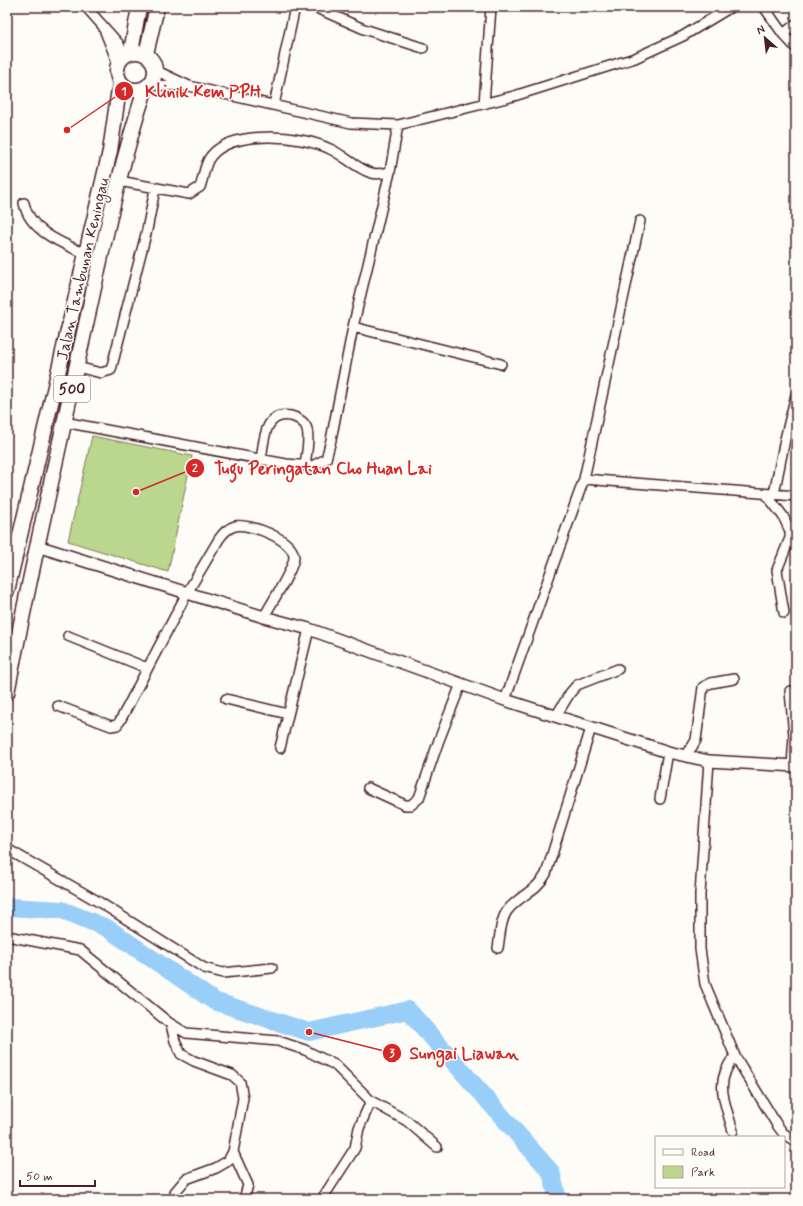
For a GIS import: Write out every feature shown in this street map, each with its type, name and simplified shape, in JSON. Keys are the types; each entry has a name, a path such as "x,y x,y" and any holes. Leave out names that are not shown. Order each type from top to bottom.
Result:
{"main road":[{"path":"124,57 138,52 146,54 152,61 155,70 152,81 147,86 140,89 129,89 120,82 117,77 139,7"},
{"path":"146,54 157,7"},
{"name":"Jalan Tambunan Keningau","path":"7,591 110,151 120,82"},
{"name":"Jalan Tambunan Keningau","path":"7,693 24,600 129,140 147,86"}],"street":[{"path":"86,7 104,28 124,57"},
{"path":"274,105 295,7"},
{"path":"314,7 364,29 423,48"},
{"path":"484,104 491,7"},
{"path":"147,86 189,86 351,123 398,125 484,104 610,67 649,52 683,36 731,7"},
{"path":"764,7 783,34 796,48"},
{"path":"783,34 796,24"},
{"path":"155,70 189,86"},
{"path":"64,422 261,460 305,466 317,465 326,459 353,327 390,172 398,125"},
{"path":"120,181 184,194 195,192 200,187 206,164 214,152 221,147 239,140 261,137 317,143 370,173 390,172"},
{"path":"77,368 101,372 111,370 147,230 155,189"},
{"path":"24,203 30,218 43,232 86,254"},
{"path":"505,700 584,479 640,221"},
{"path":"353,327 501,364"},
{"path":"784,614 777,570 790,538 790,531 770,494 796,395"},
{"path":"261,460 268,426 276,417 284,415 298,419 305,426 308,437 305,466"},
{"path":"584,479 796,496"},
{"path":"58,706 104,724 111,726 117,725 187,593 225,532 236,526 245,525 256,528 285,544 290,548 294,556 291,567 264,617"},
{"path":"37,546 264,617 309,629 505,700 591,728 668,752 709,761 794,766 794,736 790,691"},
{"path":"280,748 309,629"},
{"path":"68,636 147,668"},
{"path":"556,716 570,692 577,685 618,669"},
{"path":"684,756 696,740 703,687 711,683 734,679"},
{"path":"368,788 405,805 412,805 416,802 421,794 439,740 461,684"},
{"path":"226,699 288,714"},
{"path":"498,948 502,924 506,912 537,887 546,874 571,797 591,728"},
{"path":"660,799 668,752"},
{"path":"709,761 700,894 700,949 705,984 735,1056 777,1125 783,1133 796,1142"},
{"path":"7,849 99,902 204,968 223,972 272,968"},
{"path":"7,936 80,950 171,1025 181,1031 194,1035 278,1040 294,1045 335,1065 371,1101 407,1121 437,1147"},
{"path":"171,1025 175,1041 181,1054 194,1061 232,1075 240,1082 243,1098 233,1152 228,1161 216,1168 186,1179 175,1192"},
{"path":"733,1131 721,1086 724,1072 735,1056"},
{"path":"322,1199 355,1148 363,1117 371,1101"},
{"path":"233,1152 248,1185 244,1199"}],"green space":[{"path":"92,436 192,456 168,572 68,541"}],"waterway":[{"path":"7,907 62,910 107,928 214,1001 309,1032 408,1010 551,1172 558,1199"}],"place":[{"name":"Klinik Kem PPH","path":"67,130"},
{"name":"Tugu Peringatan Cho Huan Lai","path":"136,492"},
{"name":"Sungai Liawan","path":"309,1032"}]}
